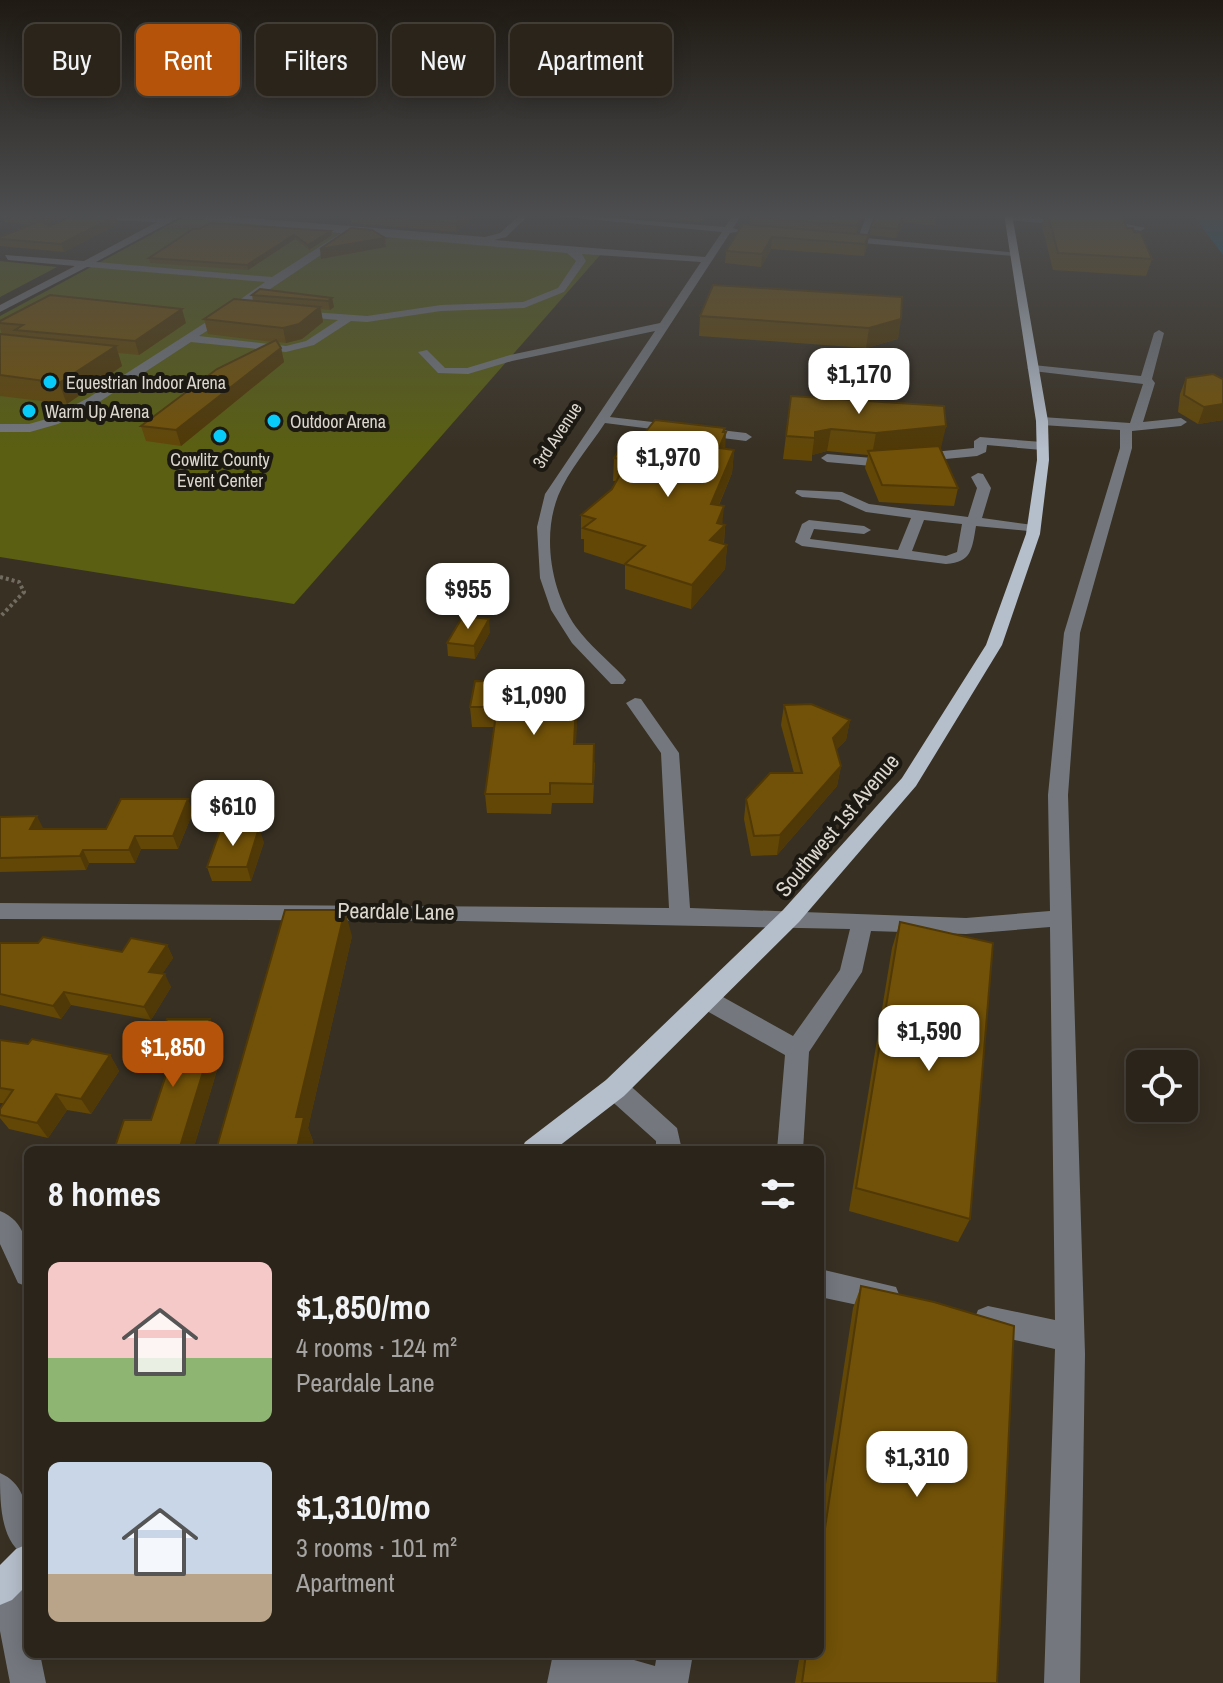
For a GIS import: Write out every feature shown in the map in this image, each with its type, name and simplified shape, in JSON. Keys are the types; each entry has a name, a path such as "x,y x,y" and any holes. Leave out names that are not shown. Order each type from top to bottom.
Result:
{"main road":[{"name":"Southwest 1st Avenue","path":"615,1088 791,916 909,782 994,645 1033,529 1042,446 1042,421 1020,293"},
{"path":"539,1146 615,1088"}],"street":[{"path":"0,309 31,293"},
{"path":"0,428 30,428 54,421 150,363 257,293"},
{"path":"283,313 347,319 538,301 556,293"},
{"name":"3rd Avenue","path":"617,680 568,626 555,603 549,591 542,534 552,494 685,293"},
{"path":"235,308 267,311"},
{"path":"188,338 286,349 310,343 347,319"},
{"path":"423,352 442,371 468,371 510,358 662,326"},
{"path":"1062,1683 1069,1338 1058,795 1072,633 1130,427 1149,383 1146,380 1159,333"},
{"path":"133,361 150,363"},
{"path":"1033,368 1146,380"},
{"path":"600,419 746,437"},
{"path":"1042,421 1130,427 1181,422"},
{"path":"827,458 872,462 977,452 981,449 979,436 1042,446"},
{"path":"864,530 809,524 802,542 958,559 964,554 984,488 978,477"},
{"path":"802,493 842,496 866,508 1033,529"},
{"path":"903,555 919,515"},
{"path":"635,703 670,753 680,917"},
{"name":"Peardale Lane","path":"0,911 405,911 680,917 791,916 966,926 1062,918"},
{"path":"790,1146 797,1050 851,972 862,922"},
{"path":"706,999 797,1050"},
{"path":"615,1088 668,1136 669,1146"},
{"path":"0,1224 9,1233 24,1265"},
{"path":"824,1284 911,1303"},
{"path":"955,1312 1069,1338"},
{"path":"0,1489 24,1534"},
{"path":"12,1577 24,1656"},
{"path":"24,1658 28,1683"},
{"path":"670,1683 674,1658"},
{"path":"569,1666 654,1683"}],"path":[{"path":"0,577 19,582 24,592 0,617"}],"green space":[{"name":"Cowlitz County Event Center","path":"44,293 567,293 294,604 0,557 0,316"}],"building":[{"path":"288,293 332,298 328,301 252,295"},
{"path":"710,293 832,293 902,297 901,319 869,328 700,316"},
{"path":"50,295 182,309 135,341 15,330 23,325 0,323"},
{"path":"234,299 320,307 299,324 283,328 204,319"},
{"path":"0,334 116,346 59,383 0,375"},
{"path":"276,340 281,348 176,430 141,426 217,369"},
{"path":"1213,374 1223,379 1223,404 1204,407 1184,395 1186,378"},
{"path":"791,396 944,406 946,426 876,433 831,429 815,432 815,438 786,436"},
{"path":"655,420 725,428 719,448 734,450 711,504 724,506 717,523 725,525 710,540 727,545 692,585 625,564 645,546 583,528 595,519 581,515 612,489 628,460 614,458 626,437 640,439"},
{"path":"939,446 958,488 882,485 868,451"},
{"path":"463,616 489,619 474,646 447,643"},
{"path":"475,681 577,682 574,744 594,744 593,784 550,783 550,794 485,794 497,707 470,707"},
{"path":"811,704 850,720 833,738 841,766 780,835 754,836 746,799 770,773 802,773 784,705"},
{"path":"121,799 188,799 173,836 135,836 129,850 83,850 80,856 0,858 0,817 37,816 30,829 106,829"},
{"path":"221,828 259,828 247,867 207,867"},
{"path":"285,910 345,910 296,1117 304,1117 297,1146 217,1146"},
{"path":"900,922 993,943 970,1219 856,1188"},
{"path":"43,937 122,952 131,938 167,945 149,972 165,974 144,1007 64,992 53,1006 0,994 0,943 38,943"},
{"path":"167,1019 210,1019 205,1033 215,1033 180,1146 115,1146 124,1120 151,1120 175,1048 157,1048"},
{"path":"32,1039 110,1055 81,1099 56,1094 37,1123 0,1115 0,1109 13,1090 0,1088 0,1040 28,1044"},
{"path":"861,1286 934,1302 1014,1326 997,1683 802,1683 805,1658 824,1658 824,1535"}],"place":[{"name":"Equestrian Indoor Arena","path":"50,382"},
{"name":"Warm Up Arena","path":"29,411"},
{"name":"Outdoor Arena","path":"274,421"},
{"name":"Cowlitz County Event Center","path":"220,436"}]}
